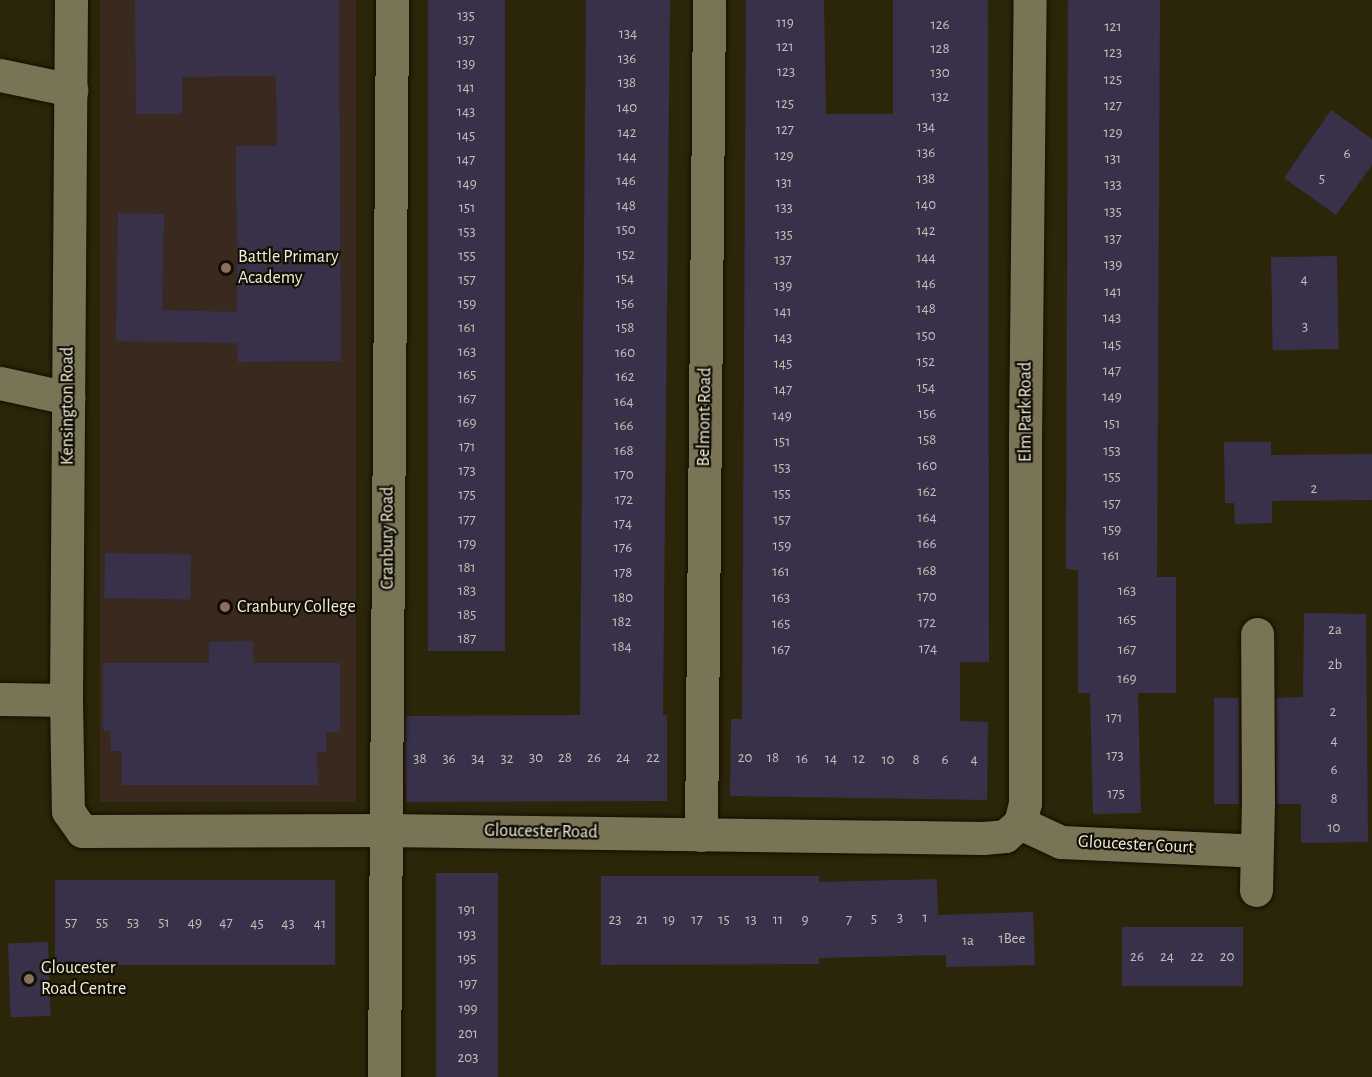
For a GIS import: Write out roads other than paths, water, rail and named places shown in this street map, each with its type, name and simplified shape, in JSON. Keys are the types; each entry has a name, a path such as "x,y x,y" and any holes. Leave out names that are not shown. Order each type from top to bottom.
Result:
{"street":[{"name":"Kensington Road","path":"68,811 66,700 71,0"},
{"name":"Cranbury Road","path":"384,1077 392,0"},
{"name":"Belmont Road","path":"701,834 710,0"},
{"name":"Elm Park Road","path":"1020,823 1025,803 1030,0"},
{"path":"0,75 71,90"},
{"path":"0,383 68,398"},
{"path":"1256,890 1257,634"},
{"path":"0,699 66,700"},
{"name":"Gloucester Road","path":"68,811 82,831 386,830 983,838 1005,836 1020,823"},
{"name":"Gloucester Court","path":"1020,823 1061,842 1256,851"}],"place":[{"name":"Battle Primary Academy","path":"226,268"},
{"name":"Cranbury College","path":"225,607"},
{"name":"Gloucester Road Centre","path":"29,979"}]}
